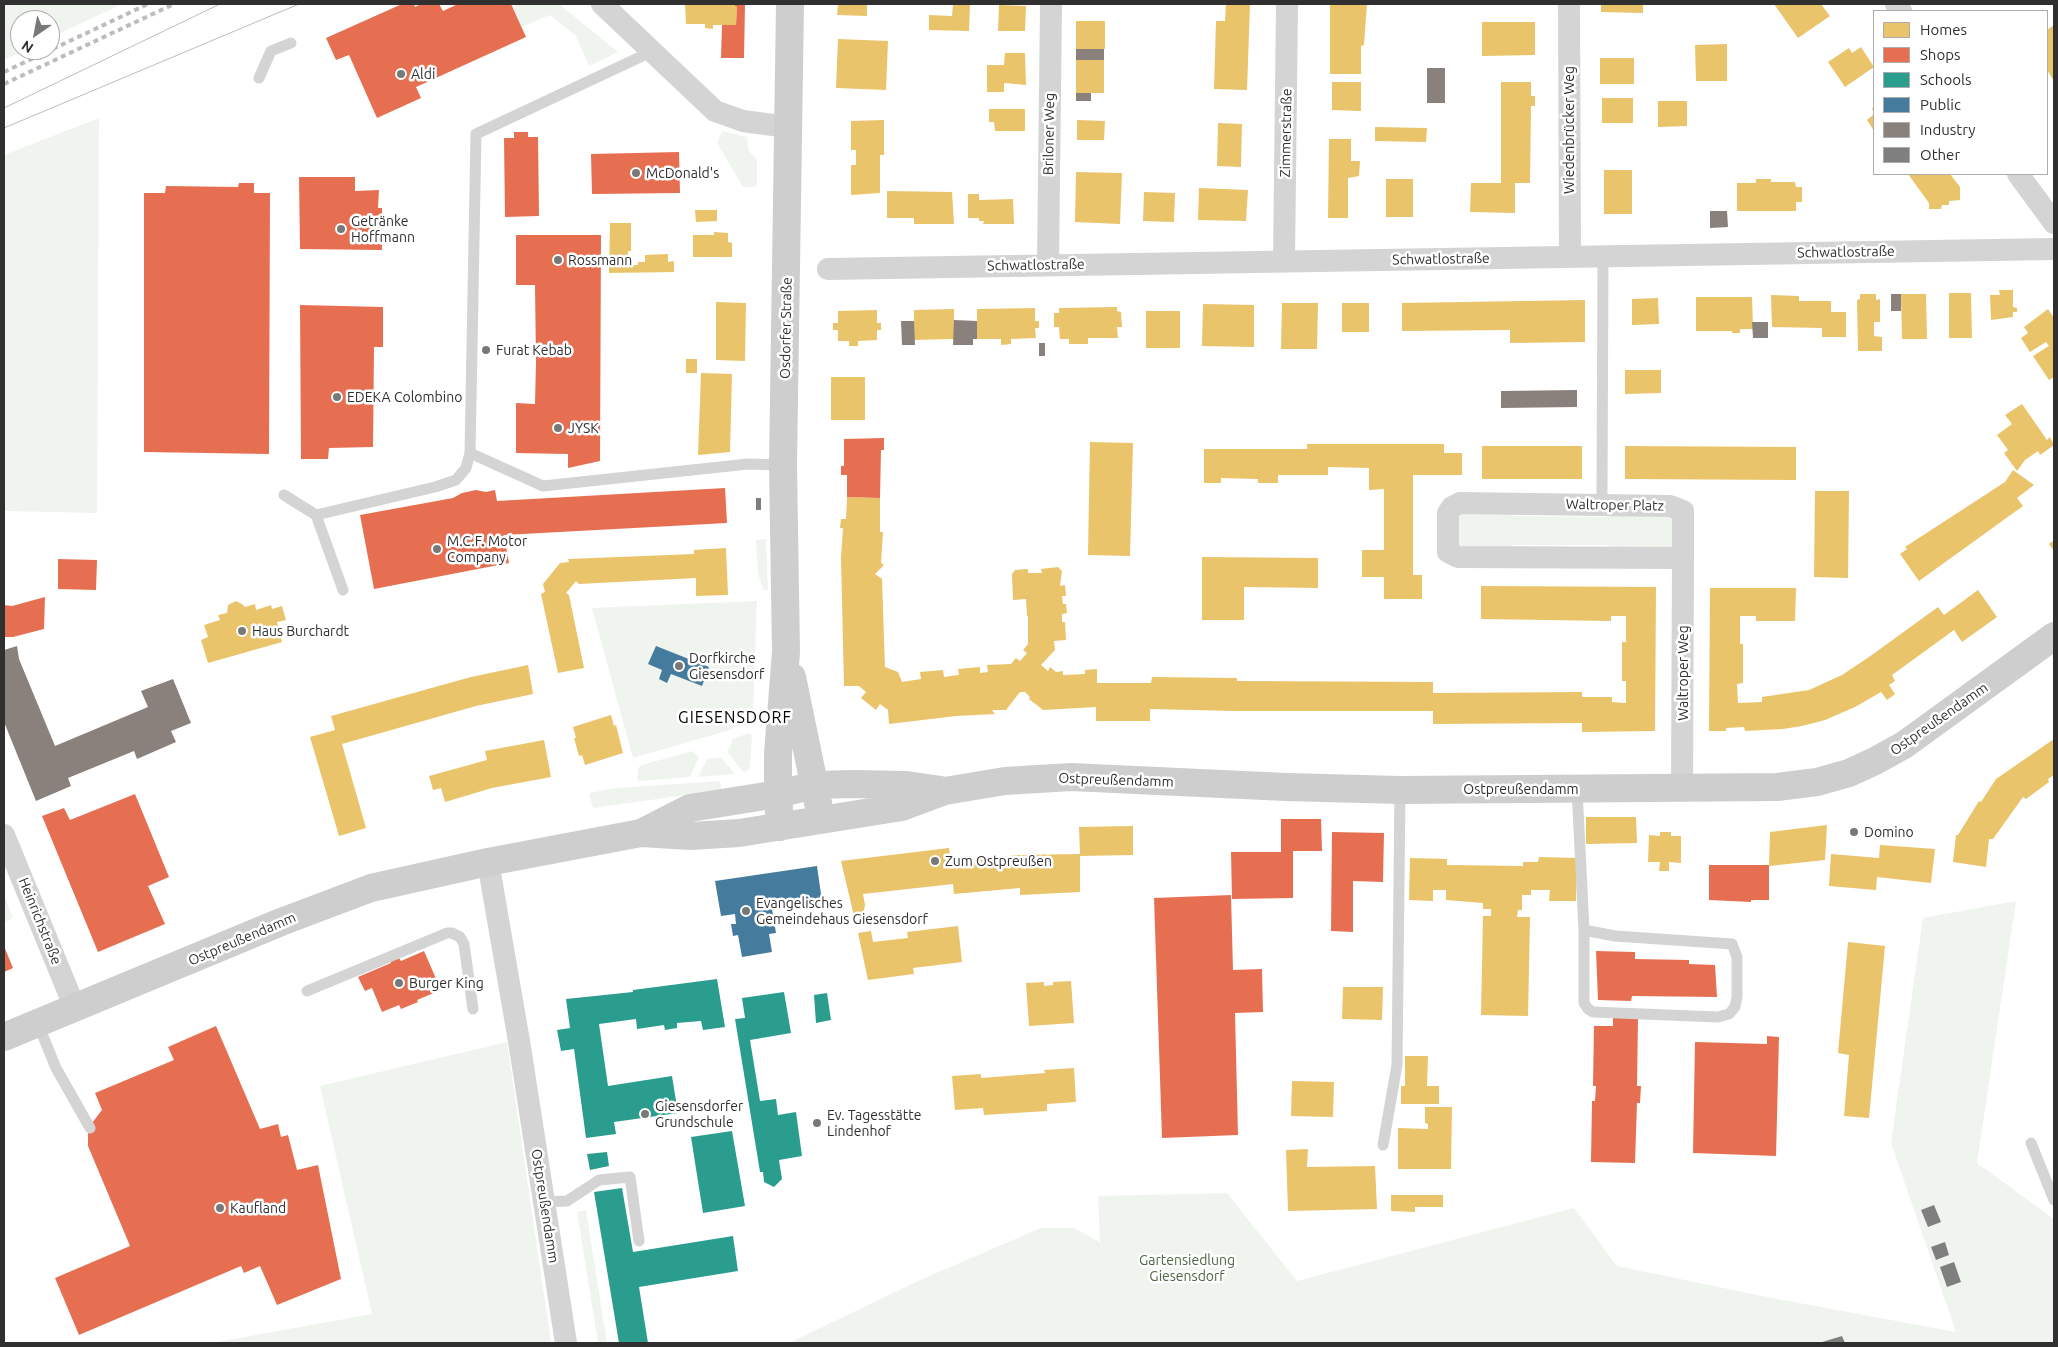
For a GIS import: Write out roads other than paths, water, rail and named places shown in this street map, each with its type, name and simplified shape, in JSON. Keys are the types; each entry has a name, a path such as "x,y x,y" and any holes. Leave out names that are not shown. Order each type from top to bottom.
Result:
{"main road":[{"name":"Osdorfer Straße","path":"780,827 778,754 786,652 783,465 790,4"},
{"name":"Ostpreußendamm","path":"4,1037 346,896 371,888 488,862 641,833 691,836 739,833 902,807 945,791 1005,782 1071,778 1400,790 1777,787 1817,782 1849,773 1875,761 1917,737 2054,636"},
{"name":"Osdorfer Straße","path":"786,652 821,820"},
{"name":"Ostpreußendamm","path":"641,833 690,808 815,786 852,784 907,785 945,791"}],"street":[{"path":"602,4 704,102 722,115 743,121 788,126"},
{"name":"Briloner Weg","path":"1048,265 1051,4"},
{"name":"Zimmerstraße","path":"1284,261 1287,4"},
{"name":"Wiedenbrücker Weg","path":"1569,4 1570,257"},
{"path":"2019,175 2054,223"},
{"name":"Schwatlostraße","path":"828,270 2054,249"},
{"name":"Waltroper Platz","path":"1460,503 1670,506 1683,511 1684,558 1458,557 1448,552 1448,513 1452,507 1460,503"},
{"name":"Waltroper Weg","path":"1682,788 1684,558"},
{"name":"Heinrichstraße","path":"4,835 75,1008"},
{"name":"Ostpreußendamm","path":"488,862 521,1050 566,1343"}],"lane":[{"path":"259,78 271,51 290,43"},
{"path":"316,515 435,487 456,480 466,468 470,453 476,134 653,51"},
{"path":"1602,493 1603,256"},
{"path":"470,453 543,486 748,464 783,465"},
{"path":"284,495 316,515 343,590"},
{"path":"1578,789 1584,930 1584,1003 1588,1009 1593,1012 1718,1017 1729,1014 1735,1007 1737,997 1737,957 1732,944 1615,936 1584,930"},
{"path":"1383,1145 1397,1065 1400,790"},
{"path":"307,992 452,933 460,937 464,944 473,1009"},
{"path":"38,1024 56,1068 90,1128"},
{"path":"2031,1143 2054,1200"},
{"path":"544,1202 567,1202 599,1180 630,1176 639,1241"}],"tram line":[{"path":"4,108 220,4"},
{"path":"4,128 299,4"}],"railway":[{"path":"4,72 148,4"},
{"path":"4,84 174,4"}],"place":[{"name":"Aldi","path":"401,74"},
{"name":"McDonald's","path":"636,173"},
{"name":"Getränke Hoffmann","path":"341,229"},
{"name":"Rossmann","path":"558,260"},
{"name":"Furat Kebab","path":"486,350"},
{"name":"EDEKA Colombino","path":"337,397"},
{"name":"JYSK","path":"558,428"},
{"name":"M.C.F. Motor Company","path":"437,549"},
{"name":"Haus Burchardt","path":"242,631"},
{"name":"Dorfkirche Giesensdorf","path":"679,666"},
{"name":"Domino","path":"1854,832"},
{"name":"Zum Ostpreußen","path":"935,861"},
{"name":"Evangelisches Gemeindehaus Giesensdorf","path":"746,911"},
{"name":"Burger King","path":"399,983"},
{"name":"Giesensdorfer Grundschule","path":"645,1114"},
{"name":"Ev. Tagesstätte Lindenhof","path":"817,1123"},
{"name":"Kaufland","path":"220,1208"}],"district":[{"name":"GIESENSDORF","path":"735,718"}],"park label":[{"name":"Gartensiedlung Giesensdorf","path":"1187,1268"}]}
